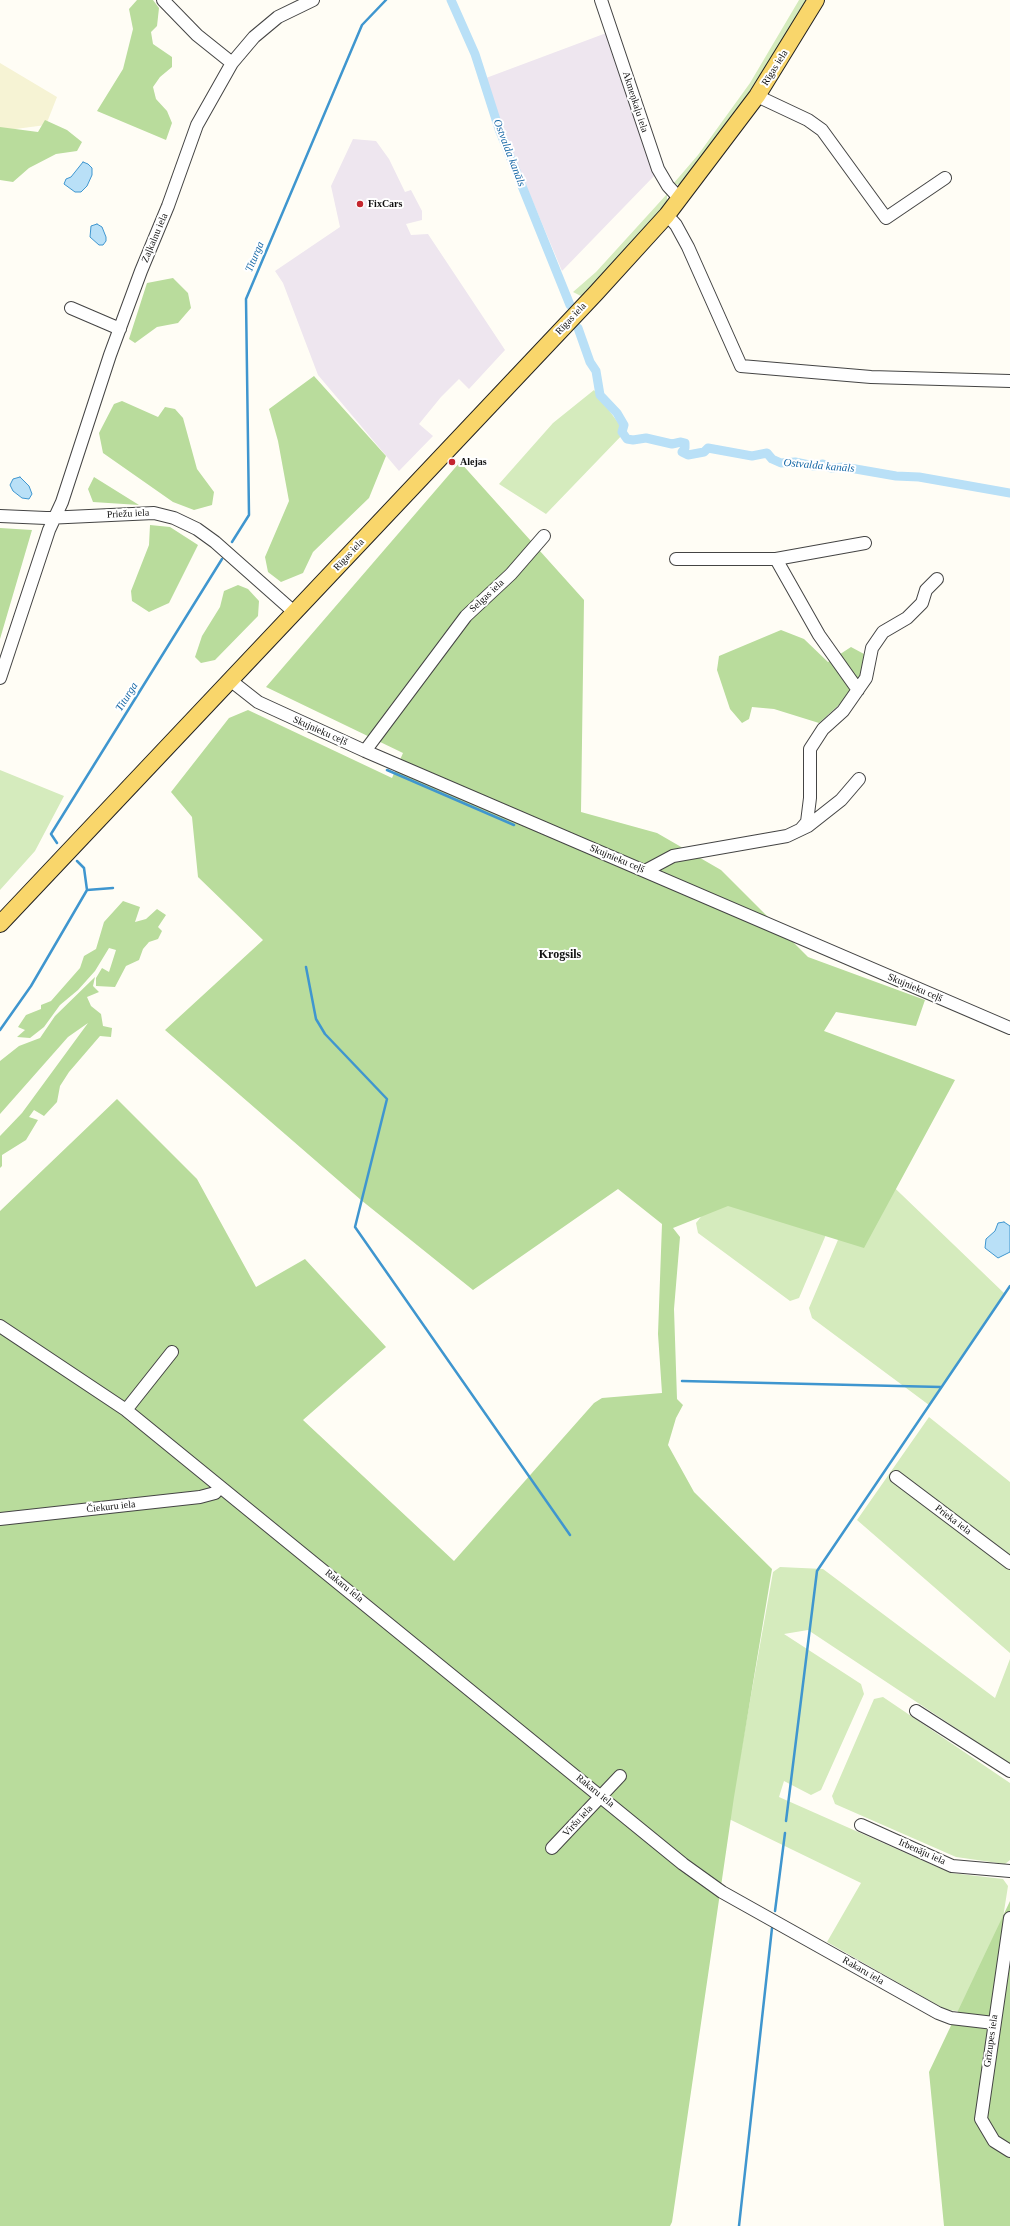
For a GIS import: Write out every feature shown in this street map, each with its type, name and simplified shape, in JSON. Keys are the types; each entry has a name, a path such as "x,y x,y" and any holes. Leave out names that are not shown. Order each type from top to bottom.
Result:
{"main road":[{"name":"Rīgas iela","path":"0,924 591,298 667,215 757,96 816,0"}],"street":[{"path":"163,0 198,35 232,62"},
{"name":"Zaļkalnu iela","path":"0,678 120,329 141,271 168,206 197,125 232,62 254,37 278,17 313,0"},
{"name":"Akmeņkaļu iela","path":"601,0 658,169 668,186 680,199"},
{"path":"757,96 808,120 822,130 886,218 945,178"},
{"path":"667,215 676,225 688,247 741,366 871,377 1010,381"},
{"path":"71,308 120,329"},
{"name":"Priežu iela","path":"0,516 55,517 154,513 174,518 197,529 214,542 294,612"},
{"name":"Selgas iela","path":"365,751 466,616 511,574 544,536"},
{"path":"676,559 776,559 865,542"},
{"path":"776,559 819,635 858,690"},
{"path":"801,829 806,822 810,798 810,749 823,729 843,711 866,678 872,648 884,632 907,618 922,603 926,590 937,579"},
{"name":"Skujnieku ceļš","path":"230,680 258,702 365,751 1010,1028"},
{"path":"645,871 673,856 787,836 801,829 841,800 859,779"},
{"name":"Rakaru iela","path":"0,1326 126,1410 683,1864 724,1894 938,2013 951,2018 994,2023"},
{"path":"126,1410 172,1352"},
{"name":"Prieka iela","path":"896,1477 1010,1563"},
{"name":"Čiekuru iela","path":"0,1518 200,1497 215,1493 220,1487"},
{"path":"916,1711 1010,1771"},
{"name":"Viršu iela","path":"552,1848 620,1776"},
{"name":"Irbenāju iela","path":"862,1825 952,1866 1010,1871"},
{"name":"Grīzupes iela","path":"1010,1918 981,2119 994,2141 1010,2151"}],"shaded area":[{"path":"609,32 655,175 562,271 502,128 486,78"},
{"path":"0,63 57,97 46,125 0,131"},
{"path":"353,139 376,141 389,159 405,192 411,190 422,211 422,220 406,224 411,235 428,234 505,350 469,389 459,379 441,397 419,424 433,436 399,471 318,375 283,283 275,271 340,227 331,186"}],"green space":[{"path":"137,0 153,0 159,8 157,26 151,32 153,44 172,57 172,67 160,77 153,87 156,99 167,111 172,123 166,140 97,111 123,69 133,29 129,9"},
{"path":"799,0 808,0 733,119 681,185 673,184 698,155 750,83"},
{"path":"45,120 67,130 82,142 77,151 56,154 29,168 13,182 0,180 0,127 38,132"},
{"path":"667,194 667,203 584,295 581,296 573,292 596,272"},
{"path":"173,278 188,293 191,308 178,323 157,327 135,343 129,339 147,283"},
{"path":"314,376 386,456 369,498 313,552 303,573 281,582 268,572 265,557 289,501 278,441 269,409"},
{"path":"594,390 625,432 546,514 499,484 553,423"},
{"path":"122,401 158,417 165,407 175,409 183,418 197,469 214,492 212,505 194,510 173,502 103,453 99,433 114,404"},
{"path":"460,462 584,600 581,812 657,833 721,870 808,957 925,1000 916,1026 836,1012 824,1031 955,1080 864,1248 728,1206 673,1228 680,1237 674,1309 677,1399 683,1405 676,1418 668,1445 694,1492 772,1569 734,1797 672,2222 670,2226 0,2226 0,1211 117,1099 197,1179 256,1287 305,1259 386,1347 303,1420 454,1561 594,1403 602,1398 662,1393 658,1334 662,1224 618,1189 473,1290 361,1200 165,1030 263,940 198,877 192,817 171,792 229,718 248,710 392,778 403,753 266,687"},
{"path":"94,477 139,505 93,502 88,489"},
{"path":"150,525 170,527 198,545 169,603 149,612 132,601 131,591 149,545"},
{"path":"0,528 32,530 0,639"},
{"path":"238,585 248,589 259,601 258,616 215,660 201,663 195,657 202,636 220,607 224,591"},
{"path":"781,630 804,639 828,662 851,647 864,654 861,674 841,703 819,723 774,709 752,707 749,719 742,723 730,709 717,670 719,656"},
{"path":"0,770 64,796 35,851 0,890"},
{"path":"123,901 140,907 135,922 146,919 157,909 166,915 158,927 162,931 158,939 149,942 143,949 139,960 126,966 115,987 96,986 96,978 102,968 109,972 116,950 109,948 95,971 78,990 60,1005 44,1027 30,1038 17,1037 25,1030 18,1027 26,1015 41,1009 41,1005 51,1001 80,968 84,956 96,949 104,922"},
{"path":"95,977 93,986 99,992 87,997 91,1006 101,1014 103,1026 112,1028 111,1037 100,1036 69,1072 60,1086 57,1102 44,1116 34,1110 29,1117 38,1120 26,1140 2,1155 2,1166 0,1168 0,1136 22,1113 88,1023 68,1037 0,1114 0,1061 19,1046 40,1038 55,1016"},
{"path":"791,1104 857,1162 799,1298 790,1301 698,1233 696,1223"},
{"path":"876,1170 1005,1294 929,1405 812,1318 809,1308 866,1174"},
{"path":"929,1417 1010,1482 1010,1653 857,1520"},
{"path":"780,1567 823,1569 995,1698 1010,1659 1010,1764 808,1630 784,1634 861,1684 864,1694 821,1790 811,1795 784,1781 779,1797 951,1873 1003,1879 1008,1886 989,2007 981,2013 946,2010 827,1942 861,1883 729,1819 773,1572"},
{"path":"883,1697 1010,1783 1010,1860 1005,1864 956,1857 835,1804 832,1796 874,1699"},
{"path":"1010,1901 1010,2226 944,2226 929,2072"}],"water":[{"path":"83,162 92,168 92,175 87,186 81,192 75,192 64,184 66,179 71,177"},
{"path":"97,224 102,227 106,237 106,241 103,245 99,245 90,237 91,226"},
{"path":"20,477 29,486 32,494 29,499 22,498 13,491 10,485 13,479"},
{"path":"1004,1222 1010,1226 1010,1252 998,1258 985,1248 986,1239 995,1231 998,1223"}],"waterway":[{"name":"Titurga","path":"232,542 249,515 246,299 362,25 386,0"},
{"name":"Ostvalda kanāls","path":"451,0 475,54 499,129 570,305"},
{"name":"Ostvalda kanāls","path":"578,328 590,362 596,371 600,395 617,413 624,425 622,432 627,439 633,440 646,438 672,444 681,442 685,443 685,448 682,452 688,455 704,452 708,448 752,456 767,453 772,459 781,463 795,462 814,466 823,464 831,468 844,467 896,476 919,477 1010,493"},
{"name":"Titurga","path":"57,843 51,834 222,559"},
{"path":"387,770 514,825"},
{"name":"Titurga","path":"0,1030 31,986 87,890 84,868 77,861"},
{"path":"87,890 113,888"},
{"path":"306,967 316,1019 325,1034 387,1099 355,1227 570,1535"},
{"path":"786,1821 817,1571 1010,1286"},
{"path":"682,1381 941,1387"},
{"path":"775,1911 785,1833"},
{"path":"739,2226 772,1928"}],"place":[{"name":"FixCars","path":"360,204"},
{"name":"Alejas","path":"452,462"}],"district":[{"name":"Krogsils","path":"560,955"}]}
